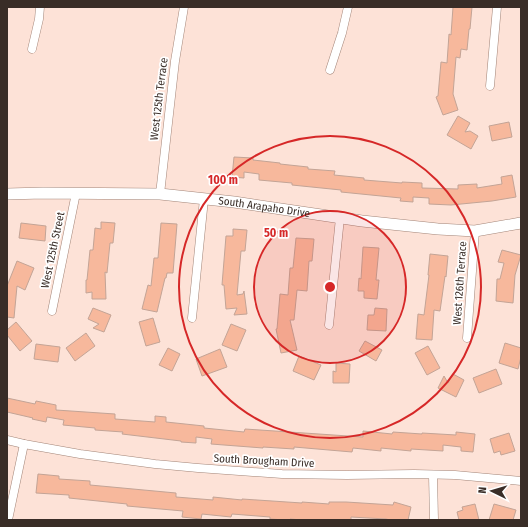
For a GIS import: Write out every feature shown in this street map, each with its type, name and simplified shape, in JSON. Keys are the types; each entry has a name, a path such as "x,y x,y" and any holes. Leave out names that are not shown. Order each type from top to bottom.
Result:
{"street":[{"path":"32,49 39,19 40,7"},
{"name":"West 125th Terrace","path":"160,194 174,61 184,7"},
{"path":"330,70 342,33 348,7"},
{"path":"490,86 497,7"},
{"name":"West 125th Street","path":"52,311 76,193"},
{"name":"South Arapaho Drive","path":"7,194 160,194 362,221 438,229 475,231 521,223"},
{"path":"192,318 204,199"},
{"path":"329,325 340,218"},
{"name":"West 126th Terrace","path":"467,338 475,231"},
{"name":"South Brougham Drive","path":"7,440 113,459 205,468 282,474 347,476 455,475 521,481"},
{"path":"8,520 24,444"},
{"path":"433,475 434,520"}],"building":[{"path":"453,7 472,7 467,50 461,49 460,58 456,57 453,94 458,110 443,115 436,97 438,96 441,62 447,63"},
{"path":"458,116 470,123 465,132 470,131 478,136 471,149 447,135"},
{"path":"509,122 512,137 492,141 489,126"},
{"path":"234,157 253,158 253,160 308,167 308,169 335,171 334,175 364,178 364,180 422,183 422,188 458,189 458,185 477,184 477,188 502,184 501,177 512,175 516,197 451,205 429,204 429,198 413,197 413,202 400,201 401,198 341,192 341,190 259,180 259,174 244,172 244,178 232,177"},
{"path":"101,222 115,223 113,243 110,243 107,273 105,272 106,299 92,299 92,292 86,293 86,280 90,250 93,250 95,228 101,229"},
{"path":"21,223 46,226 45,241 19,238"},
{"path":"161,223 177,224 173,273 167,273 157,312 142,309 148,285 151,286 154,258 158,258"},
{"path":"233,229 247,230 245,251 241,251 237,295 243,294 244,291 247,314 234,315 237,308 226,309 224,285 222,285 226,236 233,236"},
{"path":"296,238 314,239 312,261 309,261 307,291 297,290 294,320 290,320 297,350 281,353 276,329 280,294 288,295 290,268 293,268"},
{"path":"363,247 379,248 376,280 379,280 377,299 364,298 364,291 358,291 359,278 361,279"},
{"path":"502,250 521,255 515,275 513,303 496,301 497,279 500,279 504,263 498,262"},
{"path":"430,254 448,256 446,277 445,276 440,311 434,310 432,340 416,339 418,314 424,315"},
{"path":"17,261 34,268 25,290 17,286 14,318 7,317 7,286"},
{"path":"93,308 111,315 104,332 93,328 99,324 88,319"},
{"path":"375,308 387,309 386,331 367,330 368,315 374,315"},
{"path":"153,318 160,342 146,346 139,322"},
{"path":"16,322 32,341 20,351 7,335 7,330"},
{"path":"231,324 246,330 237,351 222,345"},
{"path":"86,333 95,346 75,361 66,348"},
{"path":"365,341 382,350 376,361 359,351"},
{"path":"505,343 521,348 521,357 518,369 499,363"},
{"path":"36,344 60,347 58,362 34,359"},
{"path":"428,346 440,368 427,375 415,353"},
{"path":"168,348 180,354 172,371 159,365"},
{"path":"220,349 227,367 202,376 196,359"},
{"path":"299,356 321,365 314,380 293,371"},
{"path":"336,363 350,364 349,383 333,383 333,371 336,372"},
{"path":"496,369 502,384 479,393 473,378"},
{"path":"453,374 464,380 456,397 438,388 444,376 448,383"},
{"path":"7,398 35,404 36,401 56,405 56,410 115,414 115,419 155,422 155,416 166,417 166,422 244,432 245,429 363,437 363,431 392,434 393,432 456,435 456,432 475,434 473,452 461,451 461,447 443,445 443,451 411,449 411,451 381,448 381,451 353,448 352,452 294,447 294,449 263,448 211,444 212,439 196,437 196,443 181,442 122,434 123,432 95,430 95,428 63,425 64,420 47,417 46,422 32,419 33,418 7,412"},
{"path":"509,433 515,451 501,455 500,451 494,453 490,439"},
{"path":"38,474 59,476 59,479 90,481 90,485 176,493 176,497 213,500 213,497 242,500 329,504 329,502 346,502 393,505 394,502 411,507 408,520 351,517 351,520 285,520 270,519 270,517 232,514 231,517 202,514 201,519 182,517 183,511 127,506 127,504 69,498 69,495 36,493"},
{"path":"475,504 479,520 459,520 457,512 463,510 462,507"},
{"path":"494,504 516,510 513,520 489,520"}]}
